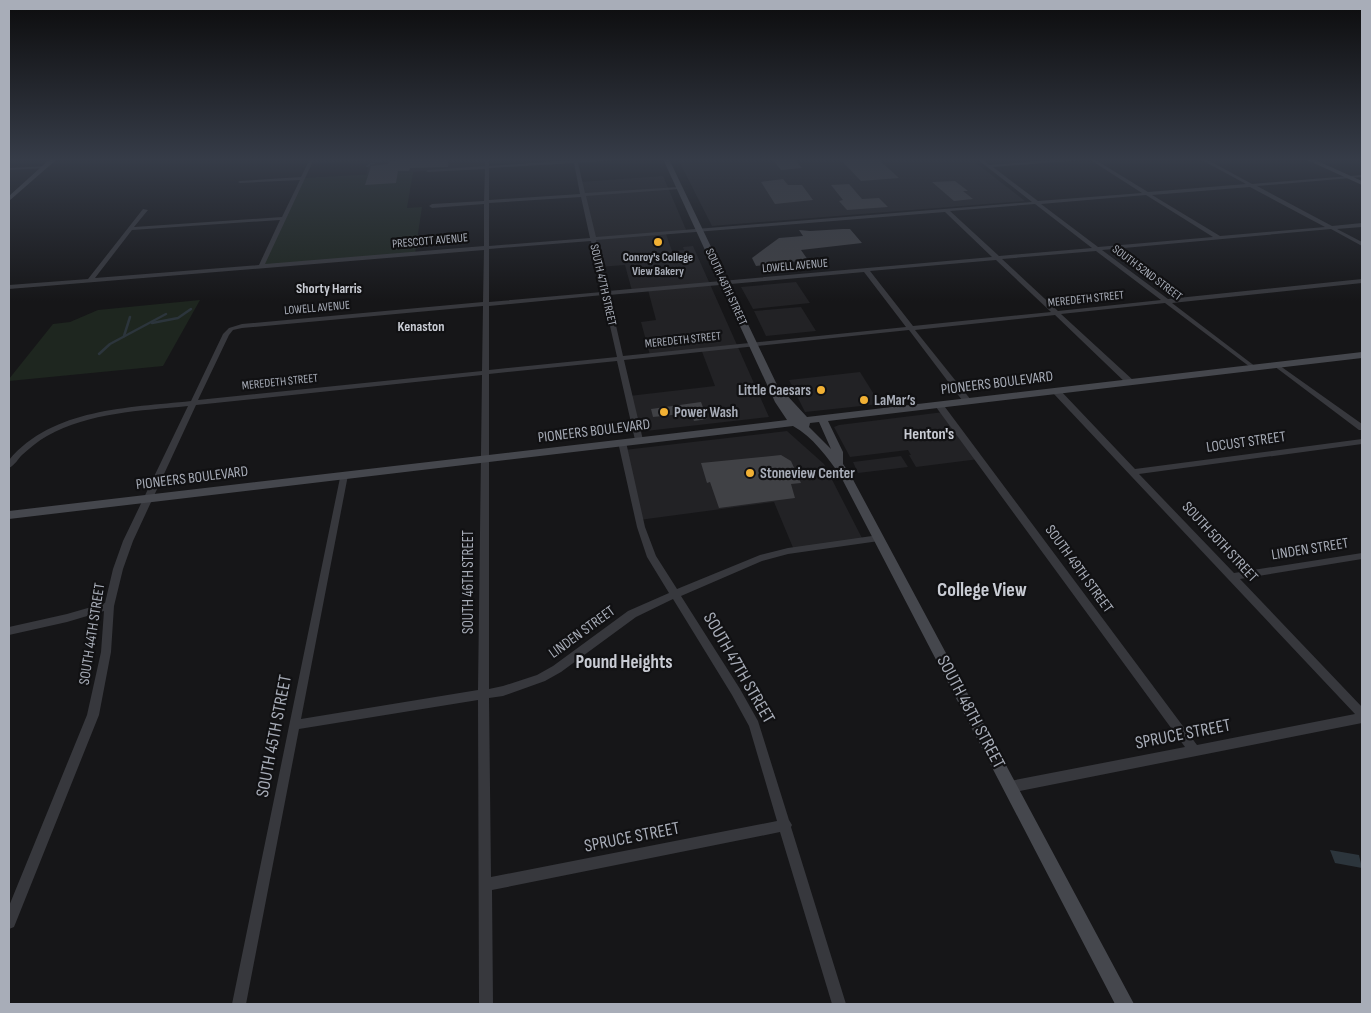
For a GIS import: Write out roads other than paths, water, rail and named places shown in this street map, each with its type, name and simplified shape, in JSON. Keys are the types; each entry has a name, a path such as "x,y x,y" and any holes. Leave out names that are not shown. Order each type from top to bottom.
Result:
{"main road":[{"name":"SOUTH 48TH STREET","path":"688,206 780,402 839,465 1125,1004"},
{"name":"PIONEERS BOULEVARD","path":"9,515 639,440 801,424 822,419 1362,355"},
{"path":"822,419 838,452 839,465"}],"street":[{"path":"261,266 290,206"},
{"name":"SOUTH 46TH STREET","path":"486,1004 483,693 487,206"},
{"name":"SOUTH 47TH STREET","path":"586,206 639,440"},
{"name":"PRESCOTT AVENUE","path":"9,286 1008,206"},
{"name":"SOUTH 52ND STREET","path":"1040,206 1254,368"},
{"path":"1167,206 1219,238"},
{"path":"1292,206 1362,244"},
{"path":"90,280 145,210"},
{"path":"947,211 1131,382"},
{"path":"130,229 284,218"},
{"name":"LOWELL AVENUE","path":"231,328 1362,225"},
{"path":"866,270 968,402"},
{"name":"MEREDETH STREET","path":"9,465 32,443 67,424 106,413 1362,281"},
{"name":"SOUTH 44TH STREET","path":"9,922 93,715 106,652 110,606 118,569 148,498 226,334 231,328"},
{"path":"1276,365 1362,428"},
{"name":"SOUTH 50TH STREET","path":"1056,391 1362,714"},
{"name":"SOUTH 49TH STREET","path":"940,405 1195,751"},
{"name":"LOCUST STREET","path":"1133,472 1362,441"},
{"name":"SOUTH 47TH STREET","path":"622,442 647,546 661,573 754,725 839,1004"},
{"name":"SOUTH 45TH STREET","path":"239,1004 344,475"},
{"name":"LINDEN STREET","path":"294,725 503,690 541,678 557,669 632,614 675,594 775,554 879,538"},
{"name":"LINDEN STREET","path":"1232,577 1362,556"},
{"path":"9,631 68,618 110,606"},
{"name":"SPRUCE STREET","path":"1010,787 1362,718"},
{"name":"SPRUCE STREET","path":"485,885 786,825"}],"waterway":[{"path":"152,323 178,318 191,309"},
{"path":"99,354 110,344 166,314"},
{"path":"124,336 130,317"}],"place":[{"name":"Conroy's College View Bakery","path":"658,242"},
{"name":"Little Caesars","path":"821,390"},
{"name":"LaMar’s","path":"864,400"},
{"name":"Power Wash","path":"664,412"},
{"name":"Stoneview Center","path":"750,473"}],"district":[{"name":"Shorty Harris","path":"329,288"},
{"name":"Kenaston","path":"421,326"},
{"name":"Henton's","path":"929,434"},
{"name":"College View","path":"982,590"},
{"name":"Pound Heights","path":"624,662"}]}
